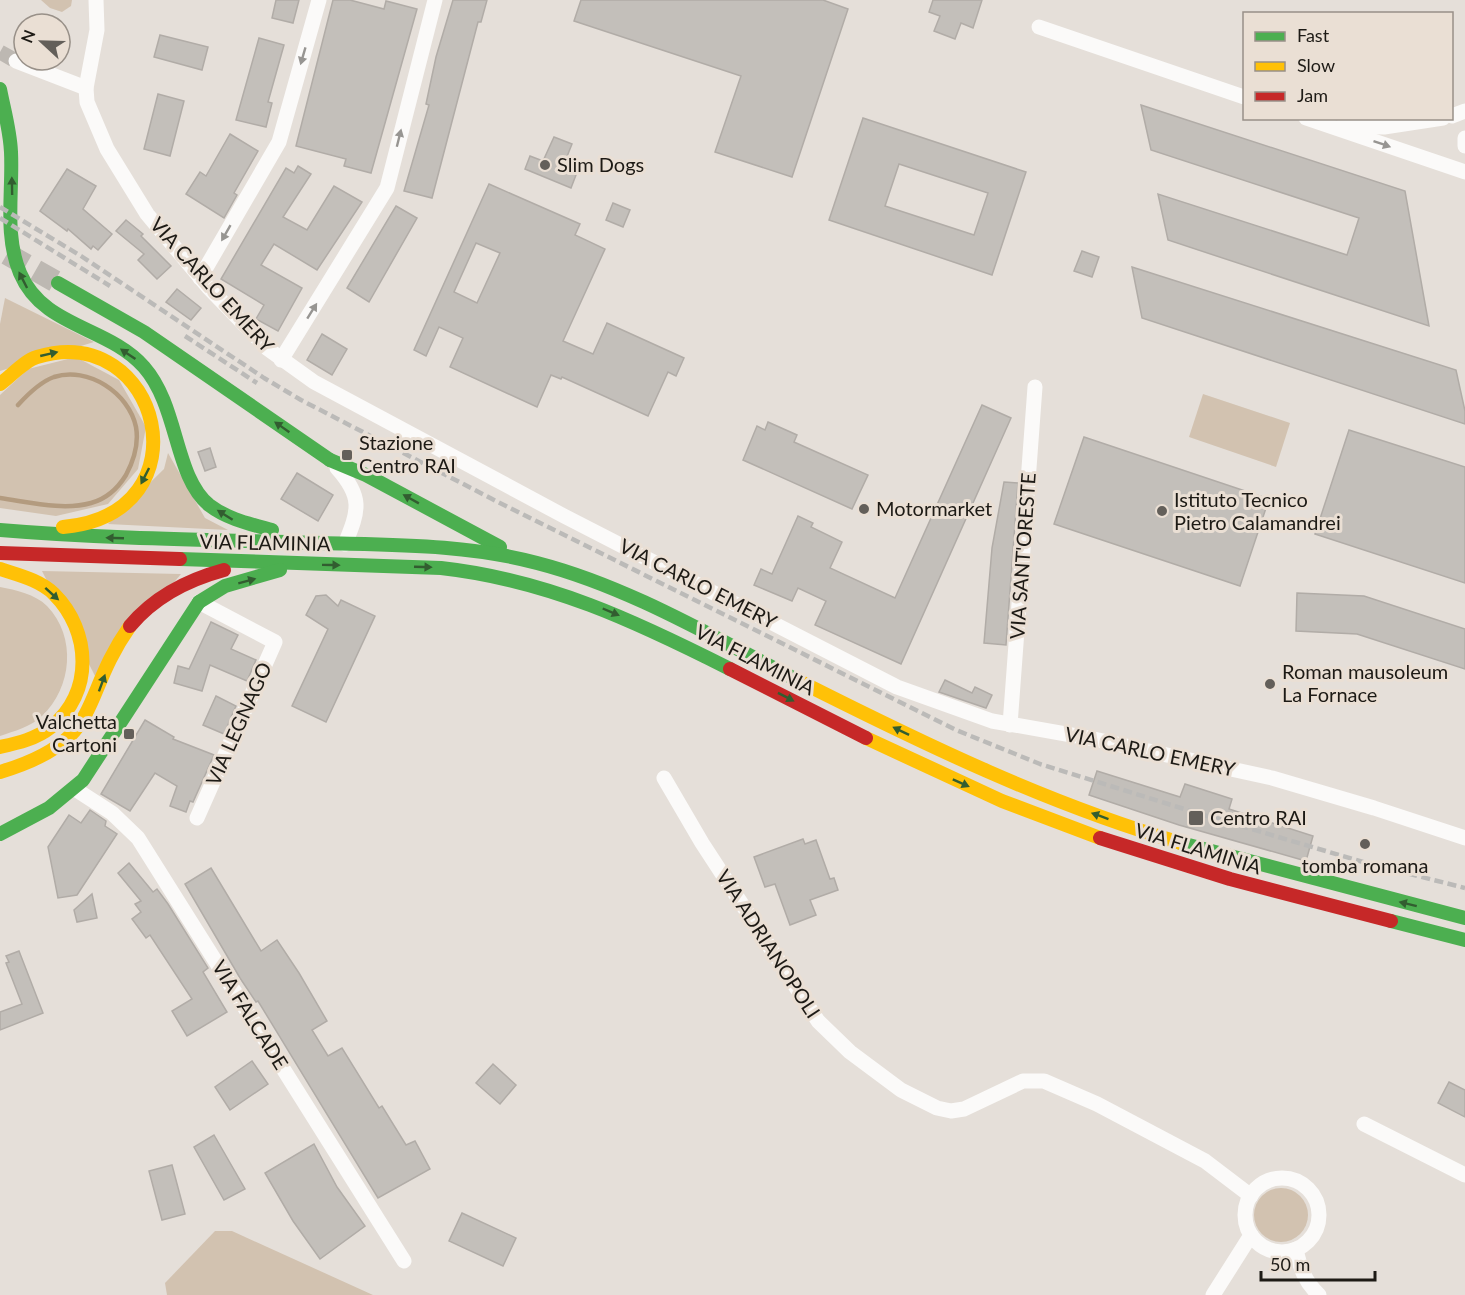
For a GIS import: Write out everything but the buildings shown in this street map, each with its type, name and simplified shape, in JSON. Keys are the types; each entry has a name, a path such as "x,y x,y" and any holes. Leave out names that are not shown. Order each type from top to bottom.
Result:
{"main road":[{"path":"0,89 11,149 15,255 24,282 46,310 59,319 126,352 144,367 163,394 187,475 210,505 241,524 321,543"},
{"path":"58,283 144,332 330,460 366,475 480,536 538,563"},
{"path":"0,384 15,369 40,356 64,351 90,354 115,365 137,386 151,412 154,438 150,465 142,482 132,497 108,515 71,527 0,530"},
{"name":"VIA FLAMINIA","path":"0,530 81,537 455,548 538,563 634,599 922,741 1065,803 1125,825 1235,859 1465,918"},
{"name":"VIA FLAMINIA","path":"0,553 460,569 508,577 555,591 663,635 952,779 1078,831 1254,887 1465,940"},
{"path":"0,772 49,753 74,733 88,714 121,638 153,601 196,577 258,563"},
{"path":"0,834 49,808 75,789 97,760 200,602 225,586 256,579 297,564"},
{"path":"0,569 33,580 59,600 75,624 83,664 75,700 55,726 33,740 0,747"}],"street":[{"path":"42,72 86,88 97,30 96,0"},
{"path":"200,278 279,142 319,0"},
{"path":"281,360 387,188 435,0"},
{"path":"1039,27 1243,96"},
{"name":"VIA CARLO EMERY","path":"86,88 91,116 127,182 160,230 200,278 281,360 314,382 403,431 897,687 1010,725 1094,739 1254,774 1374,808 1465,838"},
{"path":"1311,120 1465,172"},
{"path":"1327,126 1384,127 1430,120"},
{"path":"1465,138 1465,146"},
{"name":"VIA SANT'ORESTE","path":"1010,725 1035,387"},
{"path":"330,460 350,484 357,500 354,521 345,544"},
{"name":"VIA LEGNAGO","path":"197,818 275,642 200,602"},
{"name":"VIA ADRIANOPOLI","path":"664,778 702,843 818,1021 850,1052 901,1090 937,1108 951,1111 964,1109 1023,1081 1044,1081 1097,1104 1205,1161 1251,1196"},
{"name":"VIA FALCADE","path":"75,789 112,813 138,838 404,1261"},
{"path":"0,826 17,823"},
{"path":"1364,1124 1465,1175"},
{"path":"1277,1178 1298,1181 1307,1187 1318,1205 1317,1227 1312,1236 1296,1249 1271,1250 1251,1235 1245,1215 1251,1196 1267,1182 1277,1178"},
{"path":"1213,1295 1251,1235"},
{"path":"1296,1249 1299,1265 1309,1285 1319,1295"}],"shaded area":[{"path":"41,0 72,0 71,6 62,12 50,8"},
{"path":"5,298 94,342 0,371 0,324"},
{"path":"76,357 119,380 146,427 138,469 108,504 56,516 0,508 0,395 28,369"},
{"path":"1203,394 1290,423 1276,467 1189,437"},
{"path":"168,453 205,518 228,530 108,524 164,469"},
{"path":"42,571 181,574 95,676"},
{"path":"0,587 19,591 47,606 57,618 63,632 67,647 67,662 65,677 52,705 38,720 28,726 0,736"},
{"path":"1276,1188 1286,1188 1296,1192 1304,1200 1308,1215 1304,1230 1296,1238 1286,1242 1276,1242 1266,1238 1258,1230 1254,1220 1254,1210 1258,1200 1266,1192"},
{"path":"215,1231 232,1231 373,1295 167,1295 165,1283"}],"waterway":[{"path":"0,498 58,506 80,505 102,499 123,480 135,452 137,433 132,415 116,393 93,379 80,375 54,377 39,385 18,405"}],"tunnel":[{"path":"0,52 12,59"},
{"path":"7,254 58,283"}],"railway":[{"path":"0,207 81,256 264,378 301,400 498,502 956,730 1040,764 1197,813 1363,862 1465,888"},
{"path":"0,218 110,286"},
{"path":"185,336 257,383"}],"traffic: fast":[{"path":"0,89 10,144 12,244 20,273 30,291 60,316 113,343 129,353 144,367 164,401 189,477 209,505 231,517 272,530"},
{"path":"58,283 144,332 330,460"},
{"path":"330,460 366,475 500,547"},
{"path":"0,530 120,537 403,545 457,549 511,557 572,573 639,600 801,682"},
{"path":"180,559 441,568 480,574 518,582 590,605 625,619 730,669"},
{"path":"199,602 225,586 280,570"},
{"path":"0,834 49,808 83,780 199,602"},
{"path":"1181,843 1465,918"},
{"path":"1391,921 1465,940"}],"traffic: slow":[{"path":"0,384 22,365 37,357 79,353 114,366 138,391 151,423 152,457 138,490 109,514 63,527"},
{"path":"0,569 36,582 54,594 66,609 75,626 81,643 82,662 81,680 75,697 65,713 39,735 0,747"},
{"path":"0,772 34,760 58,746 74,731 85,715 114,652 130,626"},
{"path":"801,682 987,771 1083,810 1181,843"},
{"path":"866,738 1002,801 1100,838"}],"traffic: jam":[{"path":"0,553 180,559"},
{"path":"130,626 150,606 173,590 224,570"},
{"path":"730,669 866,738"},
{"path":"1100,838 1230,879 1391,921"}],"place":[{"name":"Slim Dogs","path":"545,165"},
{"name":"Stazione Centro RAI","path":"347,455"},
{"name":"Motormarket","path":"864,509"},
{"name":"Istituto Tecnico Pietro Calamandrei","path":"1162,511"},
{"name":"Roman mausoleum La Fornace","path":"1270,684"},
{"name":"Valchetta Cartoni","path":"129,734"},
{"name":"Centro RAI","path":"1196,818"},
{"name":"tomba romana","path":"1365,844"}]}
